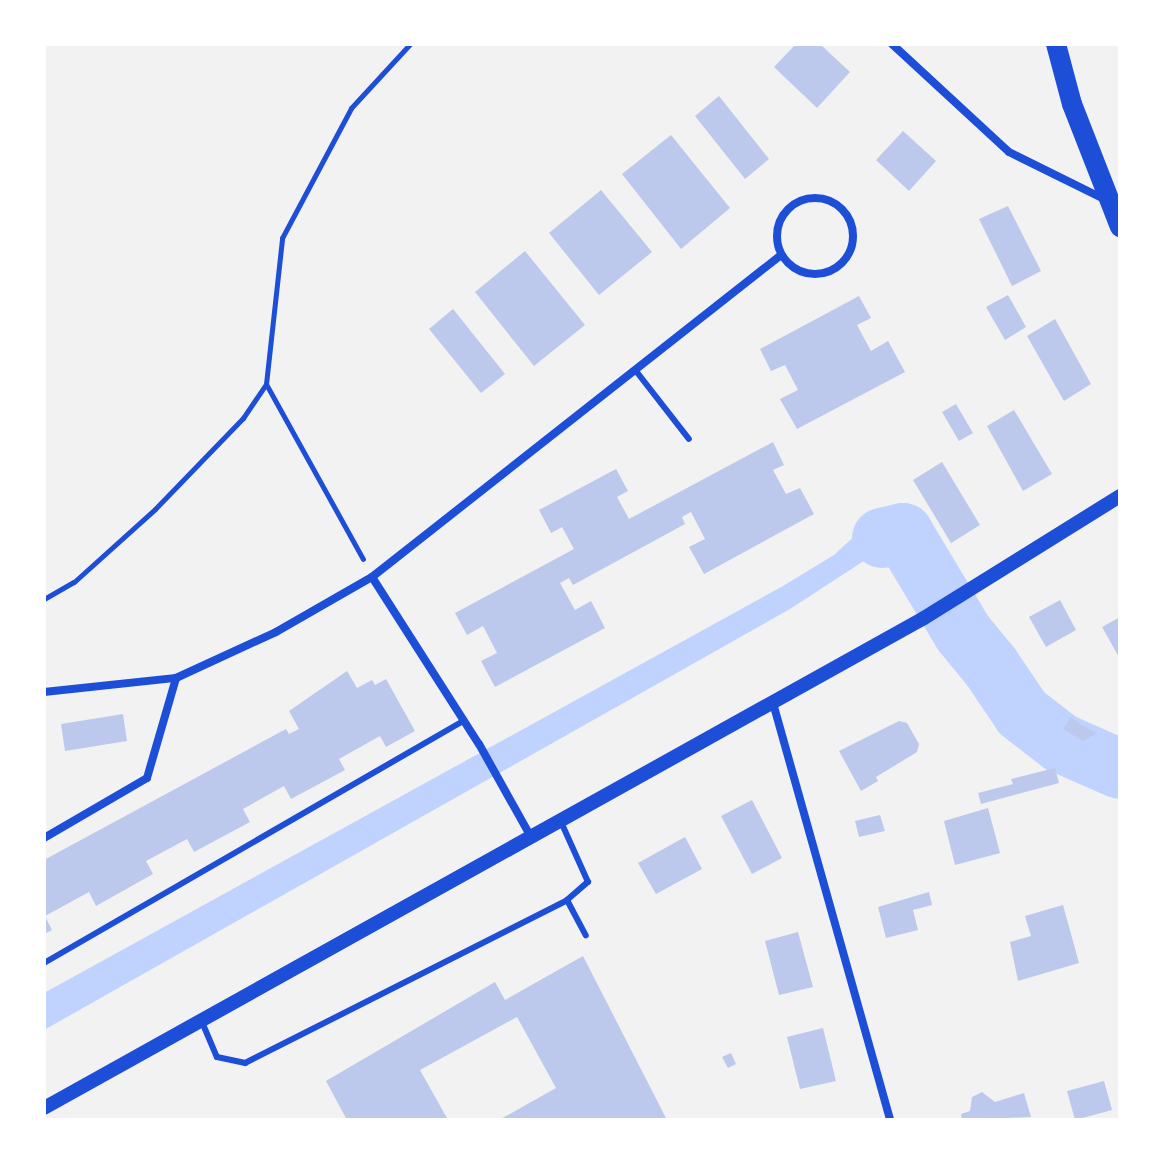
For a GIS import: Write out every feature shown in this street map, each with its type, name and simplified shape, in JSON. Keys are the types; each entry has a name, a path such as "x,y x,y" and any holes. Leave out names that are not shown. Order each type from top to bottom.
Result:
{"main road":[{"path":"1056,44 1072,104 1120,227"}],"street":[{"path":"892,44 1009,152 1109,201"},
{"path":"824,198 845,212 851,223 852,248 837,268 825,273 800,272 781,255 777,230 789,208 799,201 824,198"},
{"path":"44,692 176,678 276,632 372,577 781,255"},
{"path":"44,1108 924,618 1120,496"},
{"path":"372,577 479,744 531,837"},
{"path":"44,838 147,778 176,678"},
{"path":"773,703 890,1120"}],"lane":[{"path":"636,371 689,439"},
{"path":"44,963 464,721"},
{"path":"202,1022 217,1057 245,1063 567,900 588,882 561,822"},
{"path":"567,900 586,935"}],"path":[{"path":"44,599 74,582 155,509 243,418 266,384 282,238 351,108 410,44"},
{"path":"266,384 372,577"}],"water":[{"path":"906,515 941,579 923,589 893,542 790,609 44,1030 44,993 783,586 834,555 859,532 885,527"},
{"path":"967,621 1033,705 1083,741 1087,739 1120,752 1120,781 1048,745 1007,713 949,632"}],"building":[{"path":"796,44 820,44 850,72 817,108 774,67"},
{"path":"719,96 769,159 745,179 695,116"},
{"path":"903,131 936,161 909,191 876,160"},
{"path":"671,135 730,208 681,249 622,174"},
{"path":"601,190 652,252 599,295 549,233"},
{"path":"1008,206 1041,271 1012,286 979,219"},
{"path":"525,251 585,325 534,366 475,292"},
{"path":"1008,295 1026,327 1005,340 986,307"},
{"path":"859,296 871,318 857,325 871,351 888,341 905,372 797,429 780,399 798,390 785,365 771,371 760,349"},
{"path":"453,309 505,374 481,393 429,329"},
{"path":"1055,319 1091,384 1064,401 1027,336"},
{"path":"956,404 973,433 959,441 942,412"},
{"path":"1014,410 1052,474 1023,491 987,426"},
{"path":"773,442 784,465 773,470 786,494 800,488 814,514 704,574 689,547 705,539 691,512 682,517 685,524 573,585 569,578 560,583 575,610 591,601 605,628 495,687 481,661 497,653 483,626 467,635 455,613 574,549 562,527 551,533 539,510 616,469 628,491 617,497 629,519"},
{"path":"942,462 980,525 951,543 913,480"},
{"path":"1060,600 1076,630 1046,647 1029,617"},
{"path":"1120,617 1120,659 1102,627"},
{"path":"347,671 357,688 372,680 375,685 386,679 415,731 386,747 380,736 339,759 345,770 291,799 284,786 243,809 250,822 194,852 187,839 146,861 153,874 96,906 89,892 45,916 52,930 44,934 44,860 286,729 289,734 299,729 289,711"},
{"path":"123,714 127,741 65,751 61,724"},
{"path":"1071,717 1097,733 1083,741 1063,729"},
{"path":"899,721 907,723 919,744 917,752 876,777 878,781 861,791 839,751"},
{"path":"1055,768 1059,783 981,804 978,793 1013,784 1011,779"},
{"path":"752,800 782,858 752,874 721,816"},
{"path":"988,808 1000,853 955,865 944,821"},
{"path":"880,815 885,831 859,837 855,821"},
{"path":"685,837 702,869 656,894 638,863"},
{"path":"929,892 932,905 913,910 918,930 886,938 878,907"},
{"path":"1063,905 1079,963 1018,981 1010,942 1031,936 1025,916"},
{"path":"798,932 813,987 779,995 765,941"},
{"path":"583,956 667,1120 499,1120 556,1088 517,1017 420,1070 448,1120 347,1120 326,1081 495,982 505,1000"},
{"path":"823,1028 836,1081 800,1089 787,1037"},
{"path":"731,1053 736,1064 728,1068 722,1057"},
{"path":"1104,1081 1112,1110 1075,1120 1067,1091"},
{"path":"982,1092 995,1102 1024,1093 1031,1117 962,1120 961,1114 970,1111 972,1097"}],"waterway":[{"path":"882,538 903,533 963,633 1022,713 1061,743 1120,769"}]}
